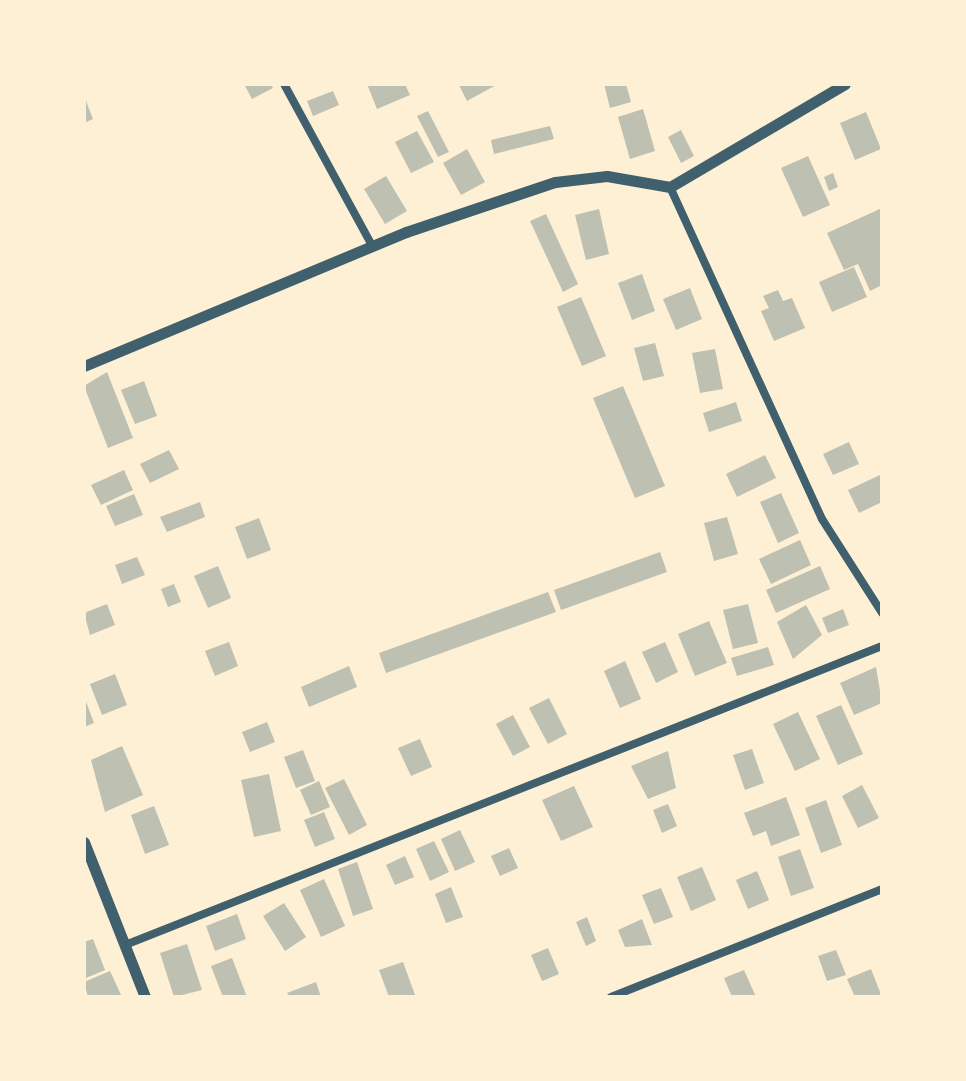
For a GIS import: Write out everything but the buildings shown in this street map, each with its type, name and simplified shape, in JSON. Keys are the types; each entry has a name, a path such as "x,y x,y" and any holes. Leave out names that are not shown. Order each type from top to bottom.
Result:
{"street":[{"path":"284,84 373,247"},
{"path":"84,366 373,247 555,182 607,176 670,187 845,84"},
{"path":"670,187 822,519 882,613"},
{"path":"125,945 882,646"},
{"path":"85,850 145,997"},
{"path":"611,997 882,889"}]}
